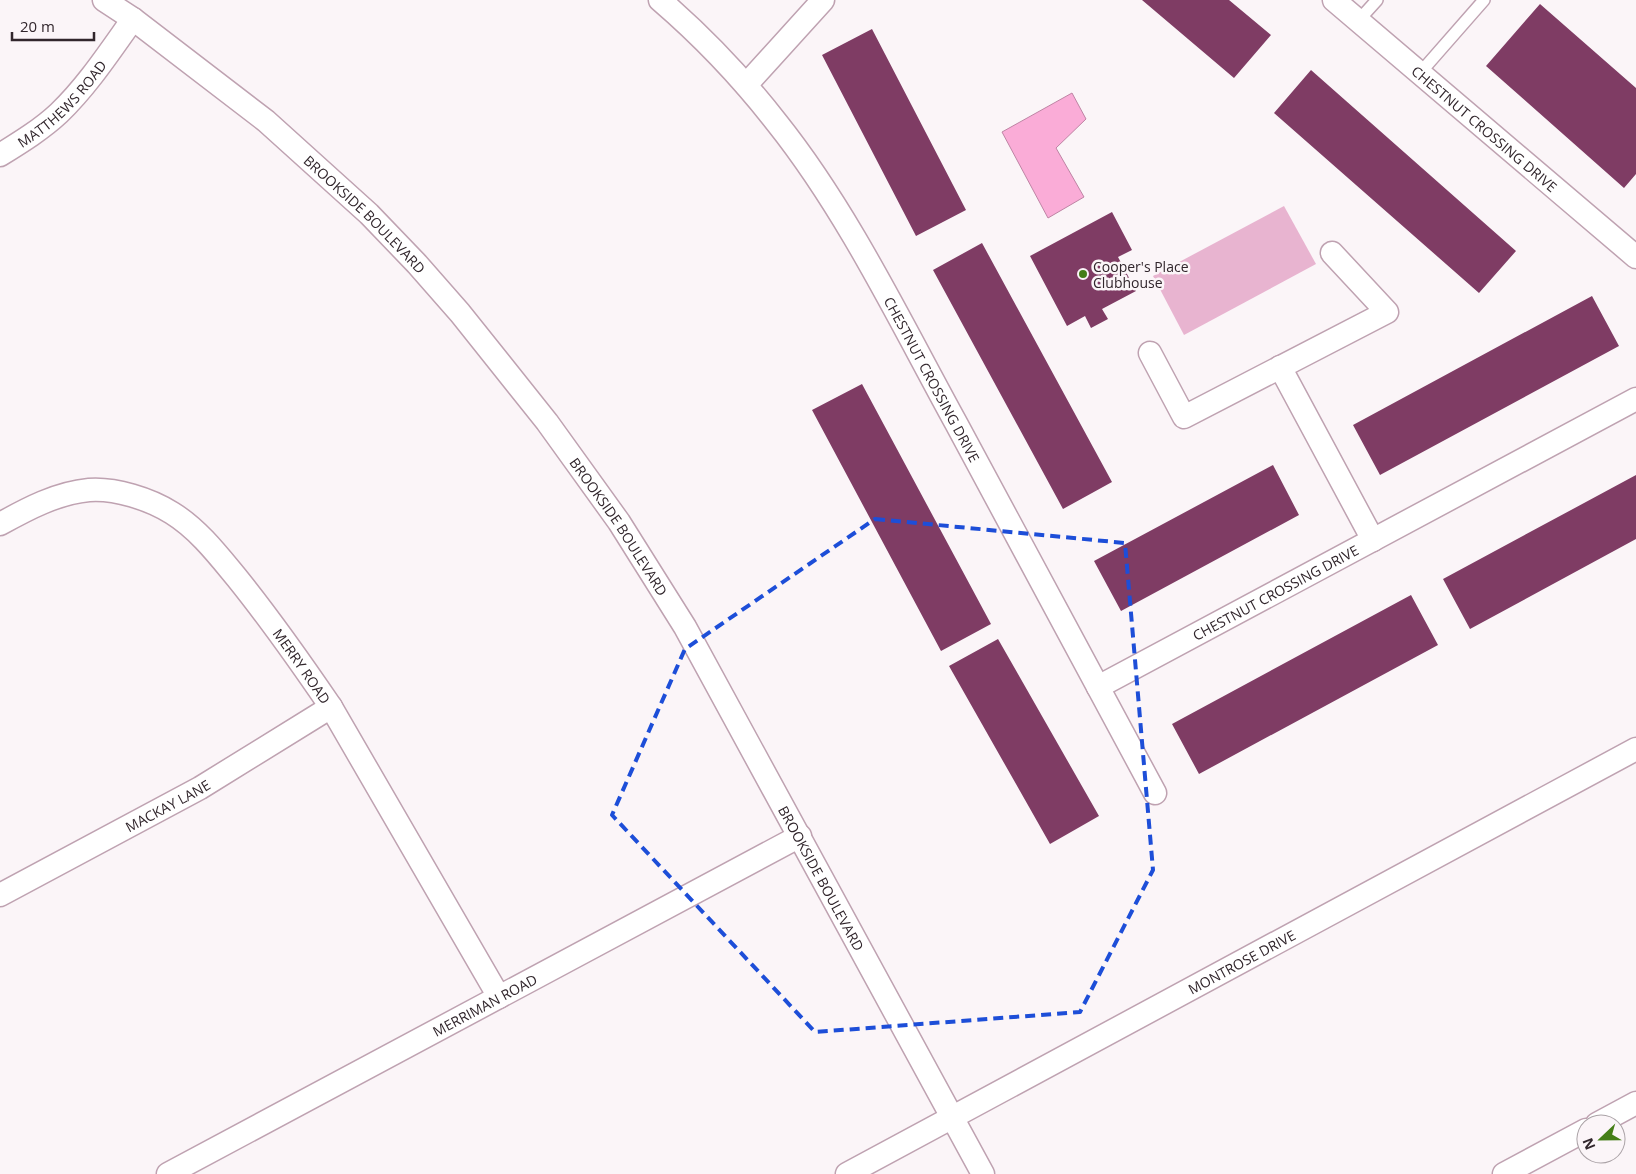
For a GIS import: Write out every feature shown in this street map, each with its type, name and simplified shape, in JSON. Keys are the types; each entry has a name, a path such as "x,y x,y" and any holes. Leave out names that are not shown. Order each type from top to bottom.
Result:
{"street":[{"name":"BROOKSIDE BOULEVARD","path":"104,0 133,19 266,121 369,214 417,264 502,363 584,472 653,573 690,635 983,1174"},
{"name":"CHESTNUT CROSSING DRIVE","path":"660,0 685,22 746,84 810,168 872,270 1155,793"},
{"path":"746,84 823,0"},
{"name":"CHESTNUT CROSSING DRIVE","path":"1334,0 1636,257"},
{"name":"MATTHEWS ROAD","path":"0,155 32,135 59,113 84,87 133,19"},
{"path":"1150,353 1184,418 1387,312 1332,253"},
{"name":"CHESTNUT CROSSING DRIVE","path":"1280,367 1373,540"},
{"name":"CHESTNUT CROSSING DRIVE","path":"1098,687 1636,399"},
{"name":"MERRY ROAD","path":"0,524 29,508 63,496 89,490 122,493 148,501 173,514 197,534 218,554 262,608 331,707 499,997"},
{"name":"MACKAY LANE","path":"0,895 200,788 331,707"},
{"name":"MONTROSE DRIVE","path":"847,1174 1636,749"},
{"name":"MERRIMAN ROAD","path":"168,1174 800,836"},
{"path":"1616,1114 1636,1103"},
{"path":"1504,1174 1576,1135"}],"lane":[{"path":"1358,21 1377,0"},
{"path":"1420,73 1484,0"}],"highlighted area":[{"path":"875,519 1125,543 1153,870 1080,1012 815,1032 612,815 685,649"}],"shaded area":[{"path":"1072,93 1086,119 1056,148 1084,197 1048,218 1002,132"},
{"path":"1284,206 1316,264 1184,335 1153,276"}],"building":[{"path":"1142,0 1229,0 1271,35 1234,78"},
{"path":"1540,4 1636,88 1636,174 1624,188 1486,66"},
{"path":"872,29 966,210 916,236 822,55"},
{"path":"1311,70 1516,251 1479,293 1274,113"},
{"name":"Cooper's Place Clubhouse","path":"1112,212 1132,250 1118,257 1136,291 1102,309 1108,319 1091,328 1085,316 1067,326 1030,256"},
{"path":"982,243 1112,482 1063,509 933,270"},
{"path":"1592,296 1619,346 1380,475 1353,425"},
{"path":"862,384 991,624 941,651 812,410"},
{"path":"1273,465 1299,515 1121,611 1094,561"},
{"path":"1636,475 1636,539 1470,629 1443,579"},
{"path":"1411,595 1438,645 1199,774 1172,724"},
{"path":"998,639 1099,816 1050,844 949,666"}],"place":[{"name":"Cooper's Place Clubhouse","path":"1083,274"}]}
